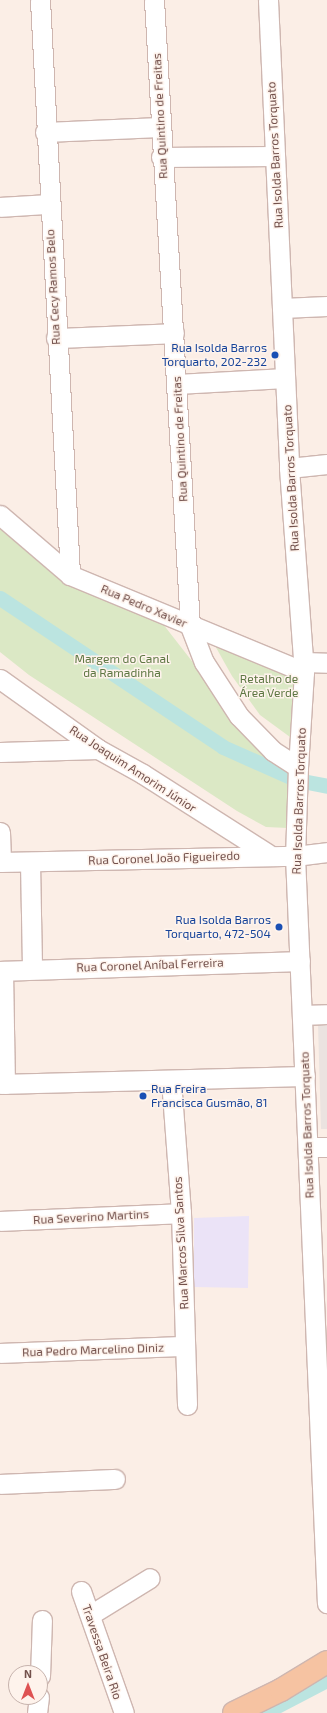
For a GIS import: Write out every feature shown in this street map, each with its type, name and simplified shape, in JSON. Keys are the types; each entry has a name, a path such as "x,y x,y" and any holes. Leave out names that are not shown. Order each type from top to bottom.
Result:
{"main road":[{"path":"234,1713 281,1690 327,1662"}],"street":[{"name":"Rua Cecy Ramos Belo","path":"40,0 48,204 70,575"},
{"name":"Rua Quintino de Freitas","path":"154,0 160,127 174,334 190,626 204,662 240,716 273,751 298,767"},
{"name":"Rua Isolda Barros Torquato","path":"268,0 289,468 304,667 298,767 295,856 305,1076 318,1147 310,1235 327,1603"},
{"path":"45,132 160,127"},
{"path":"162,157 275,156"},
{"path":"0,207 48,204"},
{"path":"282,308 327,306"},
{"path":"56,338 174,334"},
{"path":"177,384 285,378"},
{"path":"289,468 327,464"},
{"name":"Rua Pedro Xavier","path":"0,515 70,575 190,626 304,667 327,663"},
{"name":"Rua Joaquim Amorim Júnior","path":"0,679 98,749 268,854"},
{"path":"0,752 98,749"},
{"path":"0,832 1,862"},
{"name":"Rua Coronel João Figueiredo","path":"1,862 268,854 295,856 327,852"},
{"path":"30,862 32,969"},
{"name":"Rua Coronel Aníbal Ferreira","path":"2,971 300,961"},
{"path":"2,971 3,1084 305,1076"},
{"path":"302,1015 327,1014"},
{"name":"Rua Marcos Silva Santos","path":"171,1080 181,1213 188,1405"},
{"name":"Rua Severino Martins","path":"0,1222 181,1213"},
{"name":"Rua Pedro Marcelino Diniz","path":"0,1353 185,1346"},
{"path":"0,1484 115,1479"},
{"path":"90,1615 150,1578"},
{"name":"Travessa Beira Rio","path":"81,1591 124,1713"},
{"path":"40,1665 42,1620"}],"shaded area":[{"path":"327,1023 327,1129 321,1129 318,1024"},
{"path":"249,1216 248,1288 194,1287 194,1218"}],"green space":[{"name":"Margem do Canal da Ramadinha","path":"0,525 163,624 216,692 288,763 288,828 266,827 237,811 29,675 0,652"},
{"name":"Retalho de Área Verde","path":"209,635 296,670 290,737 260,715 232,676"}],"water":[{"path":"327,1673 327,1689 281,1713 249,1713"}],"waterway":[{"path":"0,598 223,747 297,780 327,786"}],"place":[{"name":"Rua Isolda Barros Torquarto, 202-232","path":"275,355"},
{"name":"Rua Isolda Barros Torquarto, 472-504","path":"279,927"},
{"name":"Rua Freira Francisca Gusmão, 81","path":"143,1096"}]}
